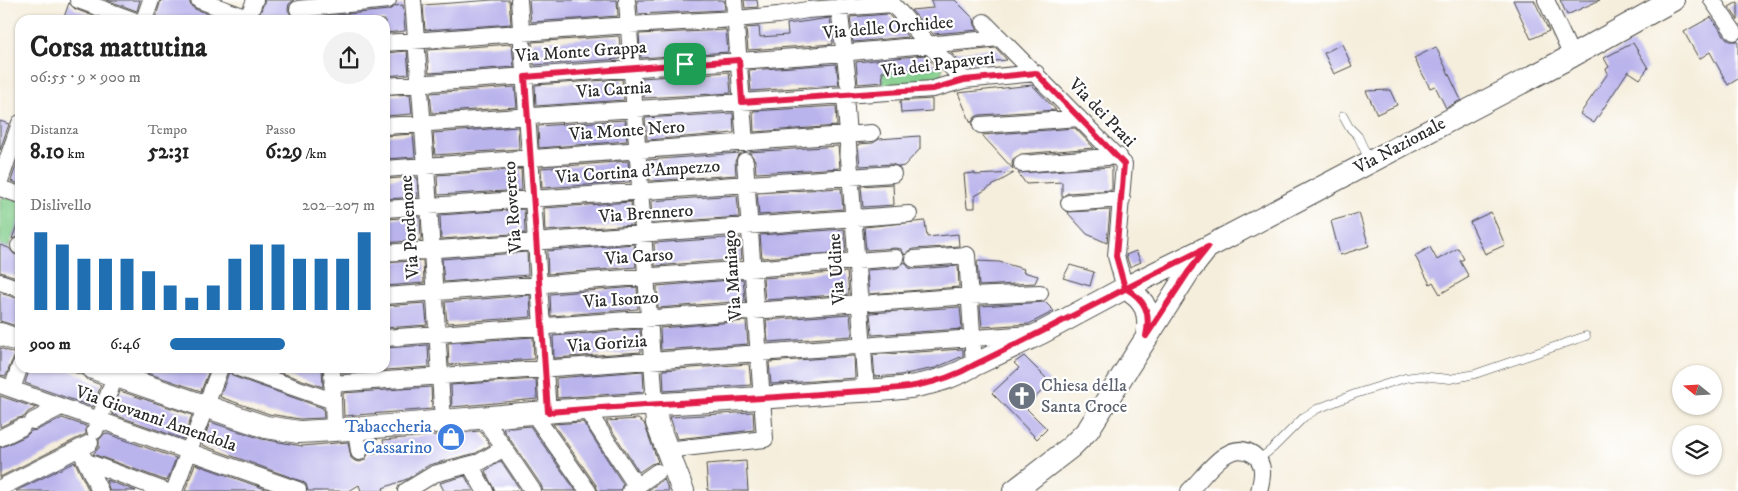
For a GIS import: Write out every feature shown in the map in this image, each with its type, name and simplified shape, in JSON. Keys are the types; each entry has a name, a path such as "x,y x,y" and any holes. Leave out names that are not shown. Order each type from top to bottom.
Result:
{"main road":[{"name":"Via Nazionale","path":"120,373 205,407 266,427 300,432 345,430 540,412 654,404 761,393 903,389 928,384 959,374 1084,311 1572,56 1673,0"},
{"path":"1014,491 1071,447 1088,430 1146,336 1189,271 1208,247"},
{"path":"1125,288 1143,302 1148,313 1149,325 1146,336"},
{"path":"0,334 15,339"},
{"path":"654,404 666,450 683,491"}],"street":[{"path":"78,0 119,15"},
{"path":"146,15 151,0"},
{"path":"199,0 238,15"},
{"path":"250,15 255,0"},
{"path":"298,10 388,0"},
{"name":"Via Pordenone","path":"413,0 430,206 443,421"},
{"name":"Via Rovereto","path":"519,0 542,326 544,368 540,412"},
{"path":"627,0 654,404"},
{"path":"734,0 745,143"},
{"path":"1546,0 1572,56"},
{"path":"1712,0 1734,32"},
{"path":"390,43 521,32 736,20 778,16 807,5 840,11 891,2 929,45 964,80"},
{"name":"Via Udine","path":"840,11 845,52 848,140 857,261 866,303 866,390"},
{"name":"Via dei Prati","path":"984,22 1124,164 1116,256 1125,288"},
{"name":"Via delle Orchidee","path":"809,56 1000,38"},
{"name":"Via Monte Grappa","path":"390,86 809,56"},
{"name":"Via dei Papaveri","path":"847,89 933,89 964,80 1036,73"},
{"name":"Via Carnia","path":"390,126 742,102 847,89"},
{"path":"981,125 1079,118"},
{"name":"Via Monte Nero","path":"390,169 745,143 848,140 872,133"},
{"path":"0,181 15,148"},
{"path":"1022,164 1118,156"},
{"name":"Via Maniago","path":"666,450 765,439 745,161"},
{"name":"Via Cortina d'Ampezzo","path":"390,209 893,174"},
{"path":"0,188 15,193"},
{"path":"1069,203 1122,199"},
{"name":"Via Brennero","path":"390,253 909,214"},
{"path":"914,259 967,255 974,365"},
{"name":"Via Carso","path":"390,296 896,258"},
{"path":"0,282 15,287"},
{"name":"Via Isonzo","path":"390,338 866,303 1040,293"},
{"path":"874,345 1040,333"},
{"name":"Via Gorizia","path":"332,376 440,377 855,346"},
{"path":"6,387 15,373"},
{"path":"100,491 86,453 117,373"},
{"path":"174,491 218,373"},
{"path":"252,373 333,401"},
{"path":"332,376 333,401 345,430 360,452"},
{"name":"Via Giovanni Amendola","path":"6,387 298,490"},
{"path":"0,438 61,407"},
{"path":"586,409 634,489 658,472"},
{"path":"540,412 588,491"},
{"path":"483,417 532,491"},
{"path":"406,491 430,485 434,474 480,462 504,448"},
{"path":"1189,491 1226,453 1235,449 1244,450 1255,455 1258,460 1263,470 1259,491"},
{"path":"0,488 86,453 165,491"},
{"path":"470,465 485,491"}],"lane":[{"path":"1343,116 1349,127 1358,136 1370,162"},
{"path":"1258,460 1304,417 1317,408 1405,378 1420,376 1450,379 1475,374 1586,336"}],"green space":[{"path":"943,66 940,82 884,88 882,72"},
{"path":"4,197 15,200 15,230 8,248 0,245 0,199"}],"building":[{"path":"107,0 140,0 137,11"},
{"path":"161,0 189,0 191,6 195,9 211,15 156,15"},
{"path":"265,0 294,0 289,4 288,10 291,15 261,15"},
{"path":"509,0 511,24 425,30 423,5"},
{"path":"529,0 617,0 618,16 531,22"},
{"path":"637,0 724,0 725,10 638,14"},
{"path":"744,0 757,0 758,7 745,8"},
{"path":"931,0 955,0 974,19 978,30 933,34 911,10 933,8"},
{"path":"1513,0 1534,0 1549,31 1531,39"},
{"path":"1560,0 1600,0 1567,15"},
{"path":"1738,2 1738,20 1729,7"},
{"path":"69,3 75,9 91,15 65,15"},
{"path":"403,5 405,31 390,32 390,15 338,15 389,10 395,6"},
{"path":"888,14 908,37 853,42 850,17"},
{"path":"1711,17 1726,38 1730,41 1738,41 1738,79 1728,85 1710,52 1699,59 1684,32"},
{"path":"830,18 833,44 748,50 746,28 759,27 760,37 788,35 787,24"},
{"path":"726,30 728,52 641,58 639,34"},
{"path":"619,36 621,59 534,65 532,42"},
{"path":"1633,43 1648,68 1640,79 1628,71 1594,123 1580,114 1608,73 1606,69 1609,67 1604,58"},
{"path":"512,44 514,67 429,73 427,50"},
{"path":"1342,44 1352,66 1334,74 1324,53"},
{"path":"1436,47 1461,100 1446,108 1435,86 1430,88 1414,58"},
{"path":"996,48 1007,60 962,64 951,53"},
{"path":"407,51 409,74 390,76 390,53"},
{"path":"925,55 936,67 882,72 883,82 858,84 856,62"},
{"path":"836,64 839,85 751,91 749,70"},
{"path":"729,72 731,93 644,98 642,78"},
{"path":"622,79 624,100 536,106 535,85"},
{"path":"1032,85 1056,110 980,115 975,117 971,123 958,93"},
{"path":"515,87 517,107 432,113 430,93"},
{"path":"1390,90 1397,105 1377,114 1366,91"},
{"path":"410,94 412,114 390,116 390,96"},
{"path":"932,99 932,111 901,113 900,101"},
{"path":"836,106 837,126 754,132 753,111"},
{"path":"733,113 734,133 647,140 645,118"},
{"path":"625,120 627,141 539,148 538,126"},
{"path":"0,121 9,124 0,150"},
{"path":"518,127 519,149 435,155 433,133"},
{"path":"1075,128 1094,148 1021,154 1013,159 1013,169 982,135"},
{"path":"413,134 415,157 390,159 390,136"},
{"path":"920,136 920,149 904,166 899,167 892,164 860,166 858,144 873,143 879,139"},
{"path":"838,146 840,168 756,173 755,160 749,152"},
{"path":"739,153 735,161 736,175 650,181 648,160"},
{"path":"628,161 630,182 542,188 541,168"},
{"path":"1112,167 1112,190 1068,193 1062,197 1062,182 1026,184 1018,173"},
{"path":"15,169 15,182 11,181"},
{"path":"521,169 522,190 438,195 437,175"},
{"path":"975,173 975,175 1014,173 975,196 975,208 967,208 964,174"},
{"path":"417,177 418,197 390,199 390,179"},
{"path":"893,184 894,205 863,207 861,186"},
{"path":"841,188 843,209 759,215 757,193"},
{"path":"737,195 739,217 652,223 651,201"},
{"path":"631,202 633,225 545,231 544,208"},
{"path":"524,209 525,233 441,239 440,215"},
{"path":"1110,210 1107,243 1087,234 1067,212"},
{"path":"1491,212 1505,245 1485,254 1470,222"},
{"path":"1359,213 1369,246 1340,255 1331,221"},
{"path":"420,217 421,240 390,243 390,219"},
{"path":"925,221 927,237 958,234 959,246 913,249 905,255 901,249 896,248 866,250 864,227"},
{"path":"844,229 846,252 762,258 760,235"},
{"path":"740,237 742,259 655,266 654,243"},
{"path":"634,244 636,267 548,274 547,251"},
{"path":"0,245 9,248 15,254 15,276 0,272"},
{"path":"1430,247 1437,260 1458,248 1464,259 1460,261 1469,277 1440,294 1433,282 1430,284 1415,256"},
{"path":"1136,251 1141,262 1130,267 1126,255"},
{"path":"527,252 528,275 444,282 442,259"},
{"path":"423,260 424,283 390,286 390,263"},
{"path":"977,261 999,262 1024,269 1023,272 1038,276 1035,283 979,286"},
{"path":"905,262 909,268 914,269 958,266 959,287 869,294 867,270 897,268"},
{"path":"1070,265 1094,272 1090,286 1063,278"},
{"path":"847,272 849,294 765,300 763,278"},
{"path":"743,279 745,301 658,308 657,286"},
{"path":"637,287 638,309 551,316 550,294"},
{"path":"0,293 15,298 15,326 0,321"},
{"path":"530,295 531,317 447,323 445,302"},
{"path":"1045,302 1054,311 1029,324 982,327 980,306"},
{"path":"425,303 427,325 390,328 390,306"},
{"path":"960,307 962,329 872,335 870,313"},
{"path":"850,314 852,336 768,342 766,320"},
{"path":"746,321 748,344 661,350 660,328"},
{"path":"640,329 641,352 554,358 553,336"},
{"path":"533,337 534,359 449,365 448,343"},
{"path":"428,345 429,367 390,370 390,348"},
{"path":"0,348 15,354 15,356 6,376 0,375"},
{"path":"963,349 963,356 935,368 900,375 875,377 873,355"},
{"path":"854,356 855,378 771,384 769,362"},
{"path":"1024,356 1049,381 1042,388 1043,390 1025,407 1047,429 1037,439 992,393 1019,368 1014,363"},
{"path":"749,364 751,385 664,391 663,370"},
{"path":"643,371 644,392 557,398 556,378"},
{"path":"28,373 76,373 101,385 93,407 25,383"},
{"path":"147,373 208,373 201,391"},
{"path":"230,373 235,377 323,408 324,418 300,419 269,414 220,397"},
{"path":"282,373 322,373 323,387"},
{"path":"536,379 537,399 452,407 451,385"},
{"path":"431,387 432,409 344,416 343,393"},
{"path":"120,391 192,415 183,439 112,414"},
{"path":"0,396 36,408 28,412 24,417 0,427"},
{"path":"753,412 754,430 677,439 670,417"},
{"path":"62,418 86,426 86,434 0,477 0,448 26,436 31,431"},
{"path":"638,419 644,423 658,462 639,472 606,421"},
{"path":"210,422 262,439 302,446 348,442 351,458 360,462 365,460 368,454 385,451 383,440 480,431 490,445 476,453 429,465 407,479 383,488 384,491 361,491 359,485 349,491 308,491 306,484 301,481 202,445"},
{"path":"583,422 623,484 620,491 598,491 596,485 553,424"},
{"path":"530,426 576,491 543,491 541,485 503,429"},
{"path":"105,433 176,458 167,481 93,454 99,448 99,440"},
{"path":"501,461 521,491 495,491 485,471"},
{"path":"746,461 748,491 708,491 706,464"},
{"path":"75,462 89,491 16,491"},
{"path":"195,464 271,491 185,491"},
{"path":"465,476 473,491 444,491 440,483"},
{"path":"106,480 136,491 110,491"},
{"path":"663,480 669,491 647,491"}],"place":[{"name":"Chiesa della Santa Croce","path":"1022,396"},
{"name":"Tabaccheria Cassarino","path":"451,437"}],"route":[{"path":"685,64 525,77 548,412 903,389 928,384 959,374 974,365 1084,311 1125,288 1208,247 1189,271 1146,336 1149,325 1148,313 1143,302 1125,288 1116,256 1124,164 1036,73 964,80 933,89 742,102 739,60 685,64"}]}
